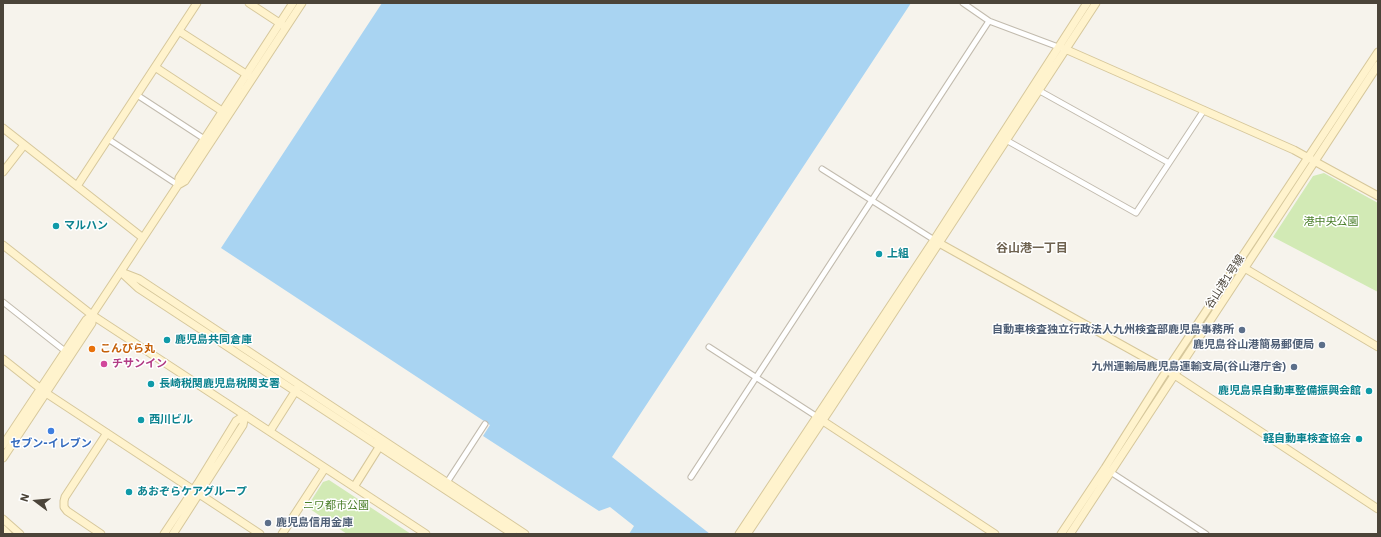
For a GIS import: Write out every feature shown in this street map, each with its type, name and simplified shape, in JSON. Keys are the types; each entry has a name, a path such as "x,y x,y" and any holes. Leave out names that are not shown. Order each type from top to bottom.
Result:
{"street":[{"path":"77,186 197,3"},
{"path":"249,3 283,25"},
{"path":"283,25 293,3"},
{"path":"3,458 65,351 86,320 92,315 178,185 185,182 207,141 249,76 283,25 302,3"},
{"path":"963,3 989,21 1062,48 1294,150 1378,196"},
{"path":"739,534 816,416 1006,140 1038,90 1087,3"},
{"path":"747,534 823,421 936,242 1062,48 1096,3"},
{"path":"691,477 989,21"},
{"path":"179,31 249,76"},
{"name":"谷山港1号線","path":"1061,534 1108,470 1174,375 1245,268 1377,54"},
{"name":"谷山港1号線","path":"1070,534 1167,370 1238,263 1378,65"},
{"path":"155,67 225,113"},
{"path":"1038,90 1169,162"},
{"path":"136,95 207,141"},
{"path":"1006,140 1136,212 1204,110"},
{"path":"3,128 143,238"},
{"path":"108,139 178,185"},
{"path":"3,172 24,145"},
{"path":"822,168 936,242 1167,370 1378,509"},
{"path":"3,245 92,315 426,534"},
{"path":"1238,263 1378,347"},
{"path":"120,272 138,288 297,388 384,440 508,531 525,534"},
{"path":"3,302 65,351"},
{"path":"3,445 92,323 92,315"},
{"path":"710,347 995,534"},
{"path":"3,359 43,391 260,534"},
{"path":"270,431 297,388"},
{"path":"297,388 380,447 446,485"},
{"path":"173,534 236,421 245,415"},
{"path":"446,485 485,424"},
{"path":"101,534 67,512 64,507 64,501 65,496 107,434"},
{"path":"354,486 384,440"},
{"path":"282,534 325,468"},
{"path":"1108,470 1206,534"},
{"path":"164,534 196,492"},
{"path":"3,519 20,534"},
{"path":"3,529 8,534"}],"green space":[{"name":"港中央公園","path":"1324,173 1378,203 1378,292 1273,237 1313,176"},
{"name":"ニワ都市公園","path":"329,480 411,534 347,534 310,509 309,504 323,482"}],"water":[{"path":"382,3 911,3 612,457 710,534 629,534 634,526 610,507 599,511 483,436 490,425 221,248"}],"place":[{"name":"マルハン","path":"56,226"},
{"name":"上組","path":"879,254"},
{"name":"自動車検査独立行政法人九州検査部鹿児島事務所","path":"1242,330"},
{"name":"鹿児島共同倉庫","path":"167,340"},
{"name":"鹿児島谷山港簡易郵便局","path":"1322,345"},
{"name":"こんぴら丸","path":"92,349"},
{"name":"チサンイン","path":"104,364"},
{"name":"九州運輸局鹿児島運輸支局(谷山港庁舎)","path":"1294,367"},
{"name":"長崎税関鹿児島税関支署","path":"151,384"},
{"name":"鹿児島県自動車整備振興会館","path":"1369,391"},
{"name":"西川ビル","path":"141,420"},
{"name":"セブン-イレブン","path":"51,431"},
{"name":"軽自動車検査協会","path":"1359,439"},
{"name":"あおぞらケアグループ","path":"129,492"},
{"name":"鹿児島信用金庫","path":"268,523"}],"district":[{"name":"谷山港一丁目","path":"1032,249"}]}
